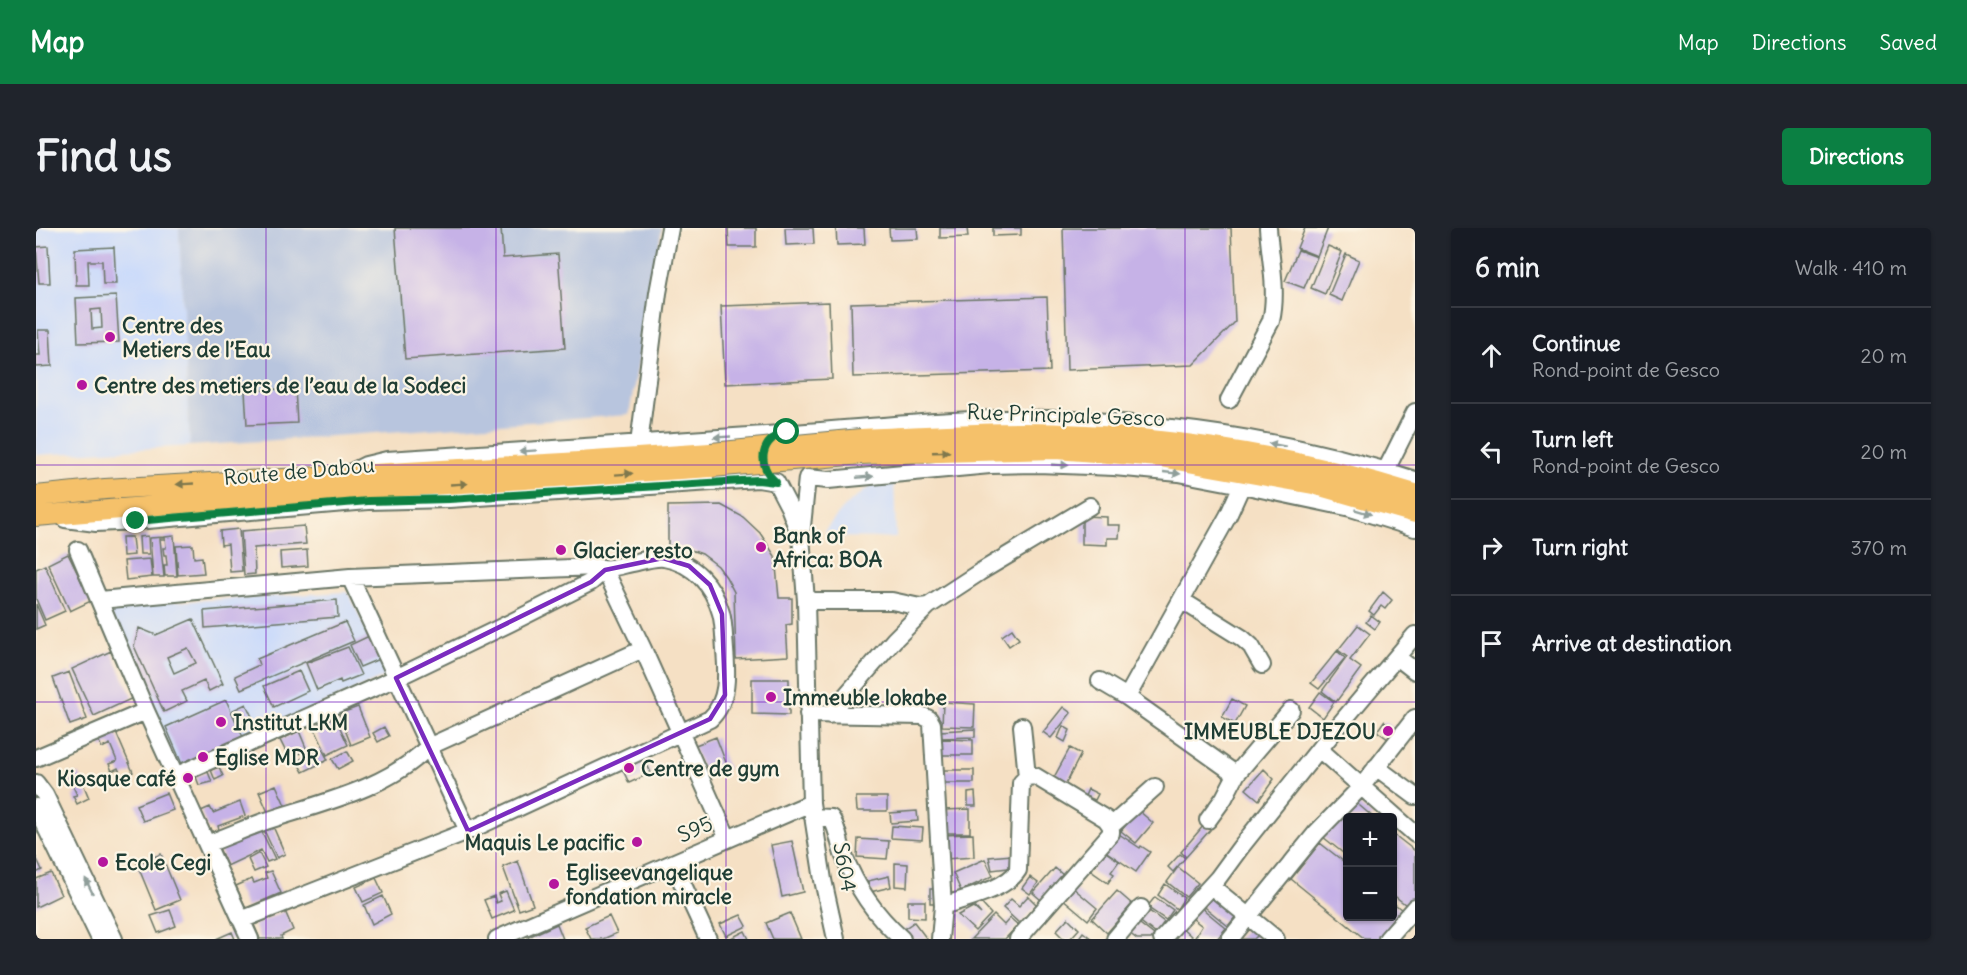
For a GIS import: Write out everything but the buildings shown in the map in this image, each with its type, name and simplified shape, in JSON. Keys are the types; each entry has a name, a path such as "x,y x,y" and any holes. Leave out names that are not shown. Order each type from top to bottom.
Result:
{"main road":[{"name":"Rue Principale Gesco","path":"565,470 712,460 1019,433 1164,440 1217,447 1318,466 1415,494"},
{"name":"Rue Principale Gesco","path":"862,446 1056,449 1160,457 1314,484 1415,513"},
{"name":"Route de Dabou","path":"36,496 105,489 348,474 565,470"},
{"name":"Route de Dabou","path":"40,516 565,470"}],"street":[{"path":"639,444 658,293 669,228"},
{"path":"1229,400 1271,321 1274,308 1268,228"},
{"path":"1386,470 1415,412"},
{"path":"348,474 366,465 387,460 971,421 1047,419 1122,423 1225,435 1386,470 1415,480"},
{"path":"40,516 96,523 368,501 449,499 751,480 776,482 792,485 807,478 812,472 815,456 808,441 788,433 767,444 762,461 770,477 776,482 789,507 801,536"},
{"path":"807,478 828,480 990,465 1038,464 1179,473 1352,508 1415,528"},
{"path":"801,536 807,478"},
{"path":"1127,697 1228,516 1242,485"},
{"path":"829,715 894,640 928,606 1090,506"},
{"name":"S604","path":"801,536 806,601 812,810 823,880 836,939"},
{"path":"78,550 146,711 250,939"},
{"path":"175,776 396,678 591,582 605,570 633,562 663,558 689,566 710,585 722,614 726,667 725,695 719,711 710,719 468,831 241,920"},
{"path":"100,600 350,577 596,567 605,570 644,650 728,839"},
{"path":"350,577 468,831"},
{"path":"1181,600 1242,638 1251,646 1262,665"},
{"path":"806,601 892,601 920,607 928,606"},
{"path":"1162,939 1211,886 1319,749 1415,635"},
{"path":"207,844 262,822 310,809 362,788 417,758 428,747 644,650"},
{"path":"1397,657 1415,671"},
{"path":"1100,681 1237,773"},
{"path":"1208,820 1224,798 1237,773 1291,710"},
{"path":"36,758 146,711"},
{"path":"808,714 923,716 932,724 943,906 940,939"},
{"path":"1230,939 1316,833 1362,786 1415,718"},
{"path":"1022,726 1027,777"},
{"path":"1319,749 1415,834"},
{"path":"1376,767 1415,796"},
{"path":"943,906 1000,885 1015,876 1019,865 1022,783 1027,777 1035,776 1107,819 1111,826 1111,833 1018,939"},
{"path":"36,783 45,795 114,939"},
{"path":"1111,826 1155,787"},
{"path":"36,807 100,939"},
{"path":"812,810 831,818 849,867 866,901 886,925 902,939"},
{"name":"S95","path":"497,939 516,935 728,839 812,810"},
{"path":"673,863 708,939"},
{"path":"1211,886 1276,939"},
{"path":"1387,939 1415,906"},
{"path":"1115,939 1141,908"}],"highlighted area":[{"path":"663,558 689,566 710,585 722,614 725,695 710,719 468,831 396,678 591,582 605,570"}],"shaded area":[{"name":"Centre des Metiers de l’Eau","path":"36,228 179,228 190,446 36,455"},
{"path":"179,228 662,228 629,415 190,446"},
{"path":"894,480 896,538 827,537 825,530 845,506 873,484"},
{"name":"Institut LKM","path":"347,592 388,675 179,769 109,611 112,607"}],"place":[{"name":"Centre des Metiers de l’Eau","path":"110,337"},
{"name":"Centre des metiers de l’eau de la Sodeci","path":"82,385"},
{"name":"Bank of Africa: BOA","path":"761,547"},
{"name":"Glacier resto","path":"561,550"},
{"name":"Immeuble lokabe","path":"771,697"},
{"name":"Institut LKM","path":"221,722"},
{"name":"IMMEUBLE DJEZOU","path":"1388,731"},
{"name":"Eglise MDR","path":"203,757"},
{"name":"Centre de gym","path":"629,768"},
{"name":"Kiosque café","path":"188,778"},
{"name":"Maquis Le pacific","path":"637,842"},
{"name":"Ecole Cegi","path":"103,862"},
{"name":"Egliseevangelique fondation miracle","path":"554,884"}],"route":[{"path":"136,521 368,501 449,499 758,480 776,482 765,470 762,461 763,452 773,438 787,432"}]}
